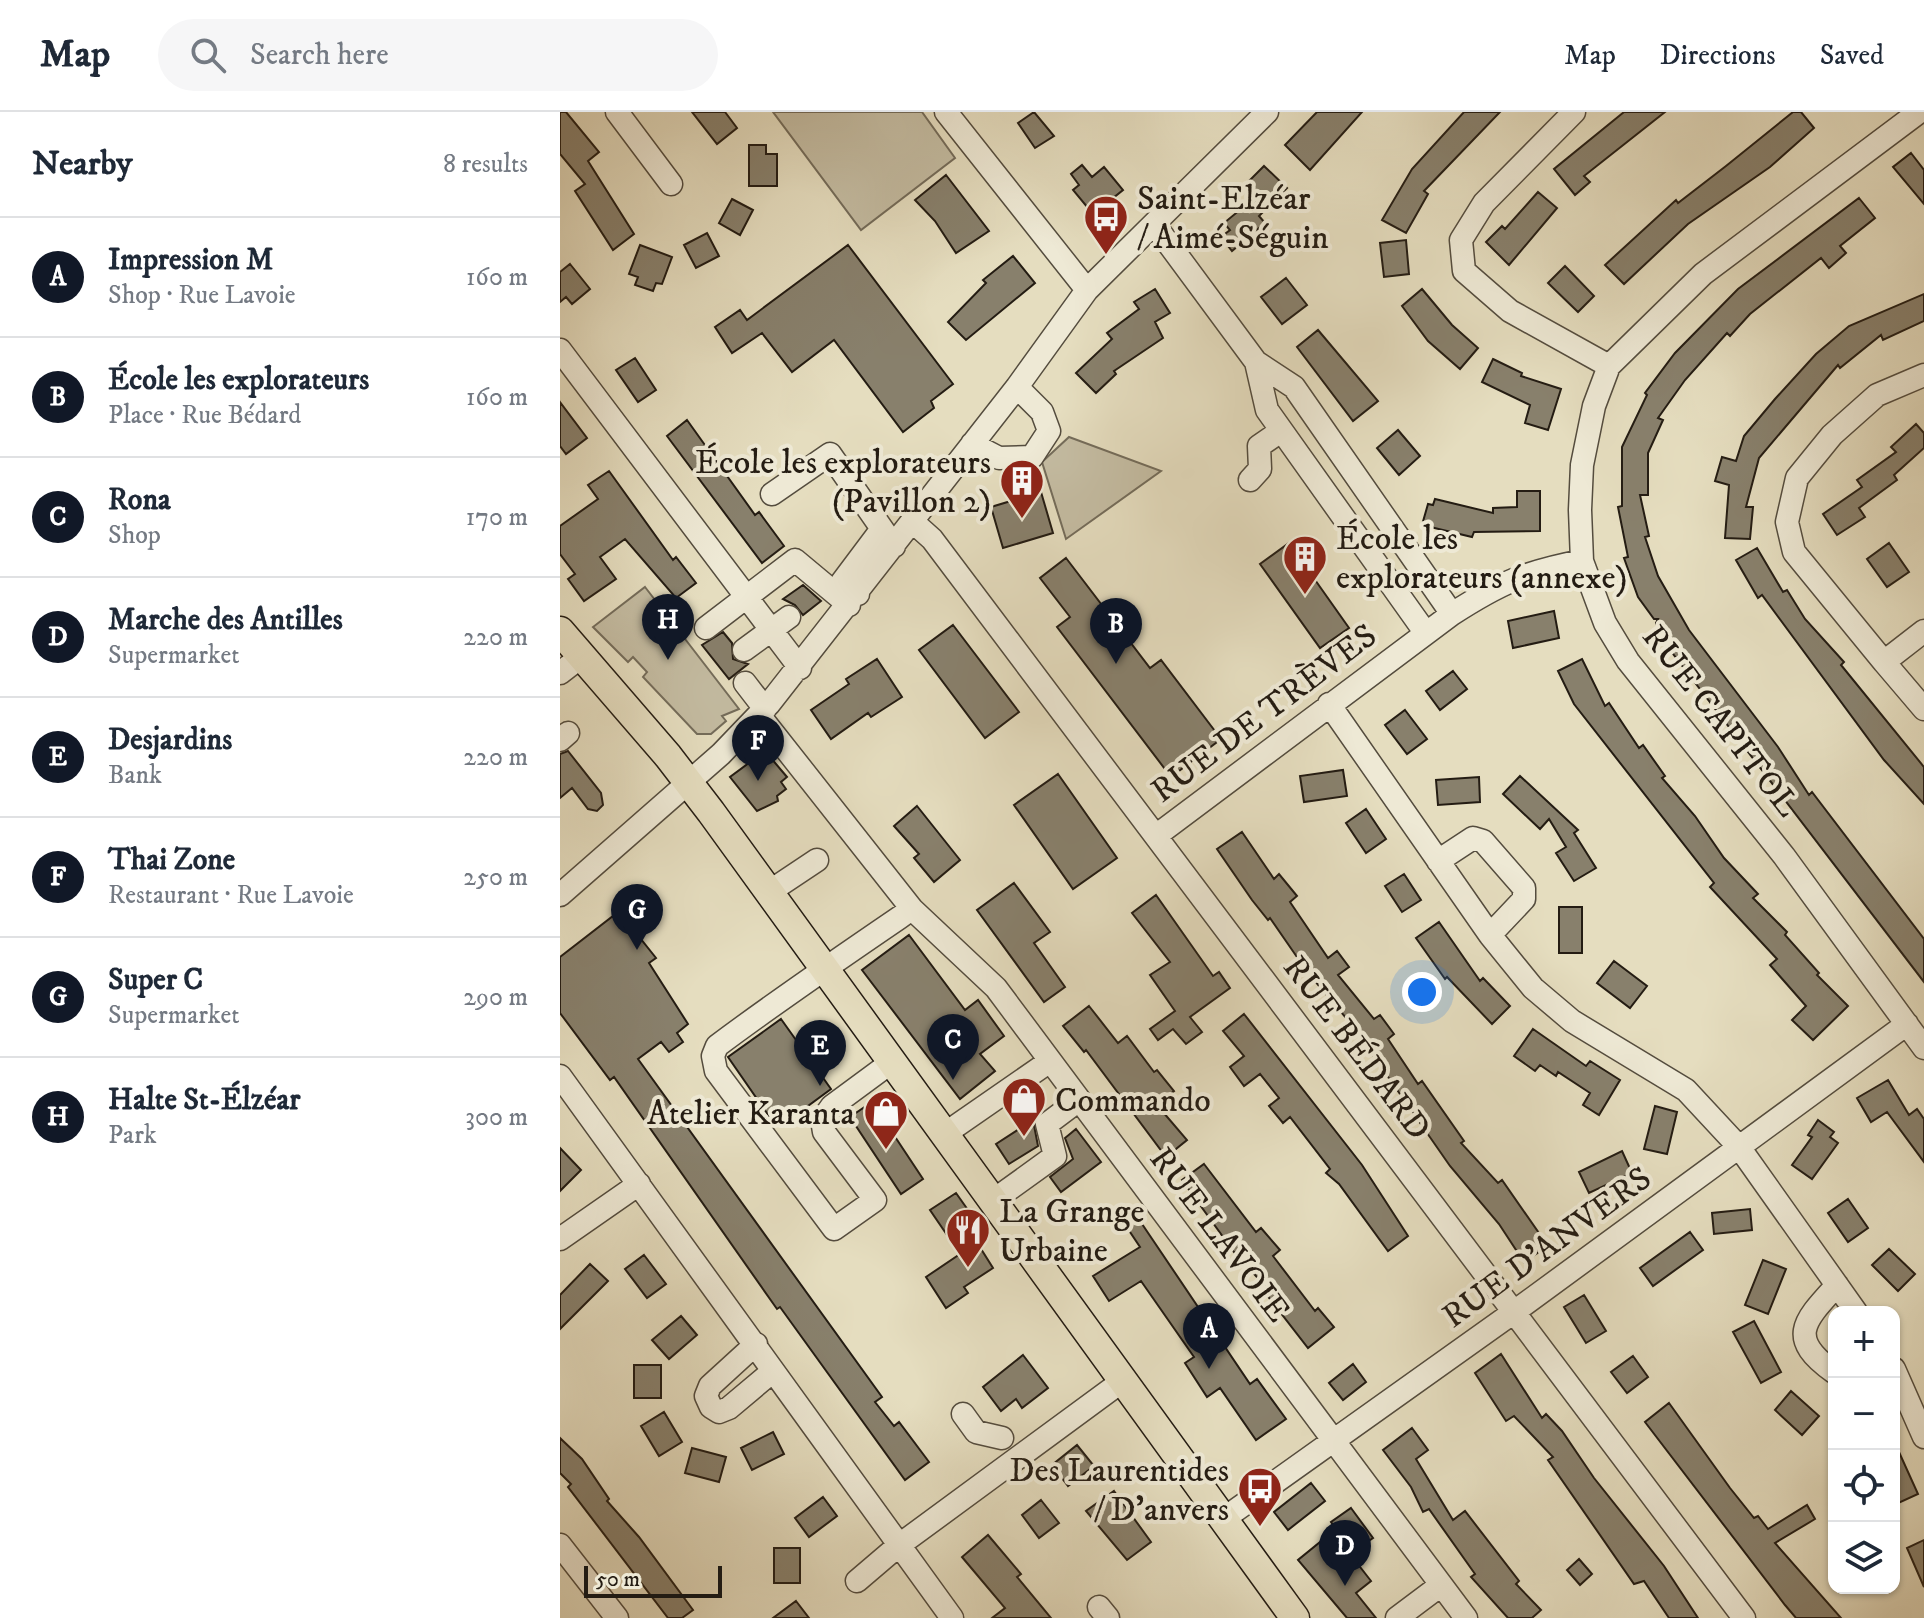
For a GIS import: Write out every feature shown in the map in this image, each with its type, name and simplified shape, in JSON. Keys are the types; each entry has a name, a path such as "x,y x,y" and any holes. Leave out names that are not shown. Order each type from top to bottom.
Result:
{"main road":[{"path":"560,631 571,665 687,781 946,1133 1121,1382 1295,1618"}],"street":[{"path":"617,112 671,184"},
{"path":"946,112 1087,290"},
{"path":"560,895 762,712 800,668 846,593 887,538 913,522 1087,290 1267,112"},
{"path":"1574,112 1484,203 1461,240 1464,271 1510,311 1609,366"},
{"name":"RUE CAPITOL","path":"1919,112 1703,274 1609,366 1594,406 1582,465 1582,561 1605,623 1628,661 1784,856 1924,1048"},
{"path":"1154,224 1256,362 1294,387 1452,614"},
{"path":"560,350 800,668"},
{"path":"1256,362 1267,410 1425,632"},
{"path":"1924,375 1877,395 1832,435 1797,478 1787,522 1794,552 1924,709"},
{"path":"972,444 999,458 1032,457 1049,431 1042,412 1017,387"},
{"path":"1250,480 1260,469 1259,446 1281,431"},
{"path":"772,494 830,454 887,538"},
{"name":"RUE BÉDARD","path":"913,522 932,539 1157,835 1744,1618"},
{"path":"706,628 795,560 846,593"},
{"name":"RUE DE TRÈVES","path":"1157,835 1452,614 1501,583 1536,570 1582,561"},
{"path":"744,650 789,617"},
{"path":"1884,662 1924,631"},
{"name":"RUE LAVOIE","path":"745,683 762,712 912,909 984,976 1050,1061 1466,1618"},
{"path":"1329,704 1490,935 1533,988 1572,1021 1686,1090 1739,1147 1852,1306"},
{"path":"1438,861 1473,838 1483,841 1524,888 1524,899 1490,935"},
{"path":"769,892 817,860"},
{"path":"893,1061 824,1116 824,1132 875,1200 834,1229 713,1061 717,1046 802,982 912,909"},
{"name":"RUE D'ANVERS","path":"1222,1520 1276,1495 1333,1440 1514,1312 1907,1024"},
{"path":"946,1133 1050,1061"},
{"path":"560,1076 952,1618"},
{"path":"994,1200 1055,1156 1047,1124 1079,1100"},
{"path":"560,1239 639,1184"},
{"path":"1828,1368 1812,1356 1804,1331 1810,1315 1837,1285"},
{"path":"756,1344 710,1386 706,1396 711,1407 719,1412 729,1408 773,1371"},
{"path":"1898,1378 1924,1437"},
{"path":"857,1581 898,1546 1121,1382"},
{"path":"963,1414 976,1432 1002,1438"},
{"path":"560,1545 617,1618"},
{"path":"1397,1618 1441,1585"}],"shaded area":[{"path":"773,112 922,112 955,158 861,230"},
{"path":"1069,437 1161,471 1066,539 1042,462"},
{"path":"645,587 739,709 722,716 726,721 711,734 697,734 643,677 647,672 633,657 628,662 593,627"}],"building":[{"path":"560,112 566,112 599,152 588,161 634,234 613,250 575,191 585,184 560,154"},
{"path":"692,112 725,112 737,128 717,144"},
{"path":"1034,112 1054,136 1035,148 1018,123"},
{"path":"1317,112 1362,112 1310,170 1285,145"},
{"path":"1464,112 1500,112 1424,191 1428,194 1406,233 1382,220 1412,169"},
{"path":"1624,112 1665,112 1584,176 1590,182 1575,195 1554,169"},
{"path":"1793,112 1801,112 1814,128 1770,167 1688,224 1624,284 1605,265 1676,200 1678,203"},
{"path":"749,145 766,145 766,154 777,154 777,186 749,186"},
{"path":"1911,153 1924,170 1924,204 1893,167"},
{"path":"1082,165 1092,177 1104,167 1123,190 1093,214 1073,190 1079,185 1071,174"},
{"path":"1264,166 1287,188 1259,216 1265,223 1232,251 1221,237 1230,230 1224,223 1258,195 1247,183"},
{"path":"946,175 989,231 956,253 935,221 915,200"},
{"path":"1538,192 1557,208 1509,265 1486,242 1502,226 1505,229"},
{"path":"1859,198 1875,218 1840,246 1846,253 1829,268 1821,258 1750,314 1730,336 1727,333 1685,380 1658,418 1663,420 1648,453 1648,495 1640,495 1649,536 1645,537 1658,576 1689,630 1778,747 1809,795 1812,792 1924,939 1924,982 1667,646 1656,623 1658,619 1654,619 1638,597 1624,558 1628,557 1618,507 1622,506 1622,447 1647,395 1645,393 1675,353 1738,289"},
{"path":"732,199 753,210 740,235 719,223"},
{"path":"707,233 719,256 696,268 684,245"},
{"path":"1406,240 1409,274 1384,277 1380,243"},
{"path":"640,245 672,257 662,284 656,283 653,291 635,285 638,277 629,274"},
{"path":"848,245 953,384 931,401 934,408 903,432 834,340 792,372 762,333 732,353 715,327 740,310 747,320"},
{"path":"1013,256 1035,283 966,340 948,322 986,283 983,280"},
{"path":"570,264 590,289 572,304 566,297 560,302 560,272"},
{"path":"1565,266 1594,296 1578,312 1548,283"},
{"path":"1286,278 1307,305 1282,324 1261,297"},
{"path":"1155,289 1170,313 1155,322 1163,338 1114,371 1116,374 1096,393 1076,373 1112,339 1107,333 1139,309 1134,302"},
{"path":"1422,289 1452,325 1478,348 1460,369 1428,341 1402,306"},
{"path":"1924,294 1924,321 1883,340 1881,335 1840,368 1838,365 1759,458 1746,507 1753,507 1750,539 1725,538 1729,485 1715,481 1722,457 1736,461 1744,436 1816,354 1849,326"},
{"path":"1318,330 1378,401 1353,421 1297,347"},
{"path":"635,358 656,390 638,402 616,370"},
{"path":"1493,359 1522,373 1521,376 1561,389 1548,430 1525,423 1530,405 1482,382"},
{"path":"560,402 587,438 566,454 560,446"},
{"path":"687,420 755,515 759,512 784,546 762,563 667,436"},
{"path":"1916,424 1924,433 1924,448 1894,475 1897,480 1859,508 1865,517 1837,535 1823,514 1862,487 1857,480 1896,452 1891,447"},
{"path":"1398,430 1420,456 1399,475 1377,448"},
{"path":"609,471 673,560 676,557 696,583 676,598 625,539 600,557 616,579 584,601 568,579 575,574 560,554 560,526 598,499 588,485"},
{"path":"1517,491 1540,491 1540,531 1474,532 1472,537 1422,525 1428,504 1433,505 1435,499 1493,513 1493,508 1517,507"},
{"name":"École les explorateurs (Pavillon 2)","path":"1041,492 1053,533 1003,548 991,507"},
{"name":"École les explorateurs (annexe)","path":"1289,543 1349,628 1320,648 1260,564"},
{"path":"1889,543 1909,572 1887,587 1867,559"},
{"path":"1757,548 1783,592 1787,590 1805,619 1844,662 1841,665 1924,767 1924,804 1884,760 1762,595 1758,598 1736,560"},
{"path":"1066,558 1150,668 1161,660 1221,739 1171,777 1057,627 1070,617 1040,578"},
{"path":"803,585 821,601 803,615 795,605 783,599"},
{"path":"677,599 687,610 677,619 667,609"},
{"path":"1554,611 1559,638 1513,648 1508,621"},
{"path":"953,625 1019,712 985,738 919,650"},
{"path":"723,632 732,643 733,659 748,664 729,679 702,645"},
{"path":"877,659 902,697 871,717 868,713 831,739 811,710 849,684 846,679"},
{"path":"1582,659 1605,706 1609,703 1639,748 1643,745 1665,776 1662,778 1695,816 1724,858 1758,894 1753,898 1787,932 1785,935 1819,973 1817,975 1848,1006 1813,1040 1792,1020 1806,1006 1770,965 1777,959 1710,887 1714,883 1574,704 1558,671"},
{"path":"1453,671 1467,689 1440,710 1426,691"},
{"path":"1405,710 1427,739 1407,754 1385,725"},
{"path":"568,751 601,793 603,805 597,811 588,809 572,788 560,798 560,754"},
{"path":"765,751 787,777 781,782 786,789 777,796 778,801 757,811 730,777"},
{"path":"1343,770 1347,796 1304,802 1300,776"},
{"path":"1058,774 1117,858 1073,889 1014,805"},
{"path":"1520,776 1578,830 1574,833 1596,868 1574,881 1556,853 1566,847 1549,819 1540,829 1503,794"},
{"path":"1479,777 1480,802 1438,805 1436,780"},
{"path":"917,806 960,860 934,882 914,858 919,854 894,826"},
{"path":"1366,809 1386,839 1366,853 1346,823"},
{"path":"1242,832 1274,879 1279,874 1297,896 1290,902 1328,958 1337,951 1349,967 1338,975 1374,1019 1380,1015 1394,1034 1388,1039 1418,1084 1422,1081 1464,1141 1461,1143 1498,1183 1502,1180 1548,1246 1524,1262 1499,1224 1450,1166 1352,1025 1308,973 1270,918 1268,920 1252,900 1217,849"},
{"path":"1404,874 1421,900 1402,912 1385,886"},
{"path":"1014,883 1050,932 1034,943 1065,987 1044,1002 977,910"},
{"path":"1156,895 1213,976 1219,972 1230,988 1190,1017 1202,1032 1186,1044 1173,1029 1158,1040 1150,1029 1175,1011 1150,975 1170,962 1132,913"},
{"path":"1559,907 1582,907 1582,953 1559,953"},
{"path":"613,916 618,923 624,918 656,958 649,963 688,1024 677,1033 683,1042 669,1052 661,1042 638,1059 882,1397 875,1402 894,1426 899,1422 929,1462 905,1480 780,1307 777,1309 614,1077 610,1080 560,1013 560,957"},
{"path":"1439,922 1480,981 1483,978 1510,1006 1492,1024 1447,977 1445,979 1416,938"},
{"path":"909,935 965,1010 978,1000 1004,1036 980,1054 995,1071 960,1099 862,970"},
{"path":"1614,961 1647,986 1630,1008 1597,983"},
{"path":"1089,1006 1118,1043 1127,1036 1154,1072 1157,1070 1174,1091 1157,1105 1187,1140 1166,1157 1086,1050 1084,1052 1063,1026"},
{"path":"1244,1014 1362,1165 1408,1236 1388,1251 1339,1184 1326,1173 1330,1169 1290,1117 1283,1123 1269,1106 1279,1098 1260,1074 1244,1086 1230,1067 1244,1056 1223,1031"},
{"path":"781,1019 831,1089 782,1125 778,1119 773,1122 728,1057"},
{"path":"1533,1029 1586,1066 1590,1061 1620,1080 1599,1115 1583,1105 1590,1093 1558,1072 1556,1076 1540,1065 1535,1071 1514,1056"},
{"path":"1888,1080 1909,1115 1917,1109 1924,1119 1924,1162 1887,1112 1871,1122 1857,1098"},
{"path":"872,1102 923,1179 901,1194 850,1117"},
{"path":"1655,1106 1677,1112 1667,1154 1644,1149"},
{"path":"1033,1120 1038,1146 1009,1164 996,1144"},
{"path":"1818,1120 1834,1132 1830,1137 1838,1143 1812,1179 1792,1165 1812,1137 1808,1135"},
{"path":"1076,1129 1101,1162 1061,1192 1050,1177 1073,1159 1065,1138"},
{"path":"560,1148 581,1170 560,1191"},
{"path":"1622,1151 1632,1173 1589,1193 1579,1172"},
{"path":"1204,1164 1256,1232 1261,1228 1280,1250 1273,1256 1315,1311 1318,1308 1334,1327 1308,1348 1263,1290 1266,1287 1234,1252 1182,1180"},
{"path":"956,1193 980,1227 971,1233 993,1268 964,1287 968,1293 946,1308 926,1277 960,1254 930,1210"},
{"path":"1848,1199 1868,1228 1848,1242 1828,1213"},
{"path":"1750,1209 1752,1230 1714,1234 1712,1213"},
{"path":"1138,1218 1250,1384 1257,1379 1286,1419 1256,1440 1220,1388 1207,1397 1185,1363 1194,1357 1141,1281 1109,1301 1093,1276 1140,1247 1126,1226"},
{"path":"1690,1232 1703,1250 1653,1286 1640,1268"},
{"path":"1889,1249 1915,1274 1898,1291 1872,1265"},
{"path":"644,1255 666,1284 647,1298 625,1269"},
{"path":"1763,1260 1786,1269 1768,1314 1745,1305"},
{"path":"590,1264 608,1281 560,1329 560,1295"},
{"path":"1584,1295 1606,1331 1586,1343 1564,1307"},
{"path":"681,1316 697,1335 669,1359 652,1340"},
{"path":"1754,1321 1781,1372 1761,1383 1733,1332"},
{"path":"1501,1354 1542,1418 1546,1414 1562,1431 1594,1478 1664,1566 1698,1618 1669,1618 1644,1581 1634,1584 1548,1460 1553,1457 1514,1416 1506,1421 1475,1373"},
{"path":"1023,1355 1048,1388 1022,1408 1016,1399 1001,1411 983,1387"},
{"path":"1633,1356 1648,1377 1627,1393 1611,1372"},
{"path":"1353,1364 1366,1382 1343,1400 1329,1383"},
{"path":"634,1365 661,1365 661,1398 634,1398"},
{"path":"1791,1391 1819,1416 1802,1435 1775,1410"},
{"path":"1669,1403 1730,1488 1754,1518 1758,1516 1768,1529 1807,1505 1815,1519 1775,1543 1841,1618 1796,1618 1785,1605 1645,1422"},
{"path":"664,1412 682,1442 659,1456 641,1426"},
{"path":"1412,1428 1428,1450 1416,1459 1453,1520 1465,1511 1519,1581 1516,1584 1541,1610 1532,1618 1508,1618 1471,1577 1475,1574 1429,1509 1423,1512 1411,1487 1383,1450"},
{"path":"773,1432 784,1454 752,1470 741,1448"},
{"path":"560,1438 582,1459 609,1499 607,1501 639,1537 693,1610 682,1618 668,1618 568,1487 571,1484 560,1473"},
{"path":"1077,1445 1094,1466 1068,1486 1052,1465"},
{"path":"692,1448 726,1457 719,1482 685,1473"},
{"path":"1900,1454 1918,1494 1900,1502"},
{"path":"1311,1483 1325,1501 1288,1530 1274,1512"},
{"path":"1114,1491 1151,1542 1127,1560 1086,1511"},
{"path":"823,1497 837,1516 809,1537 795,1518"},
{"path":"1041,1500 1059,1523 1039,1538 1022,1515"},
{"path":"1351,1508 1373,1538 1350,1554 1371,1581 1356,1593 1376,1618 1347,1618 1298,1560 1336,1529 1331,1522"},
{"path":"988,1535 1021,1574 1017,1577 1051,1618 992,1618 1005,1608 962,1557"},
{"path":"1924,1540 1924,1587 1907,1548"},
{"path":"774,1548 800,1548 800,1583 774,1583"},
{"path":"1579,1559 1592,1574 1580,1585 1567,1570"},
{"path":"796,1601 809,1618 773,1618"}],"place":[{"name":"Saint-Elzéar / Aimé-Séguin","path":"1106,256"},
{"name":"École les explorateurs (Pavillon 2)","path":"1022,520"},
{"name":"École les explorateurs (annexe)","path":"1305,596"},
{"name":"Halte St-Élzéar","path":"668,660"},
{"name":"École les explorateurs","path":"1116,664"},
{"name":"Thai Zone","path":"758,781"},
{"name":"Super C","path":"637,950"},
{"name":"Rona","path":"953,1080"},
{"name":"Desjardins","path":"820,1086"},
{"name":"Commando","path":"1024,1138"},
{"name":"Atelier Karanta","path":"886,1151"},
{"name":"La Grange Urbaine","path":"968,1269"},
{"name":"Impression M","path":"1209,1369"},
{"name":"Des Laurentides / D'anvers","path":"1260,1528"},
{"name":"Marche des Antilles","path":"1345,1586"}]}
